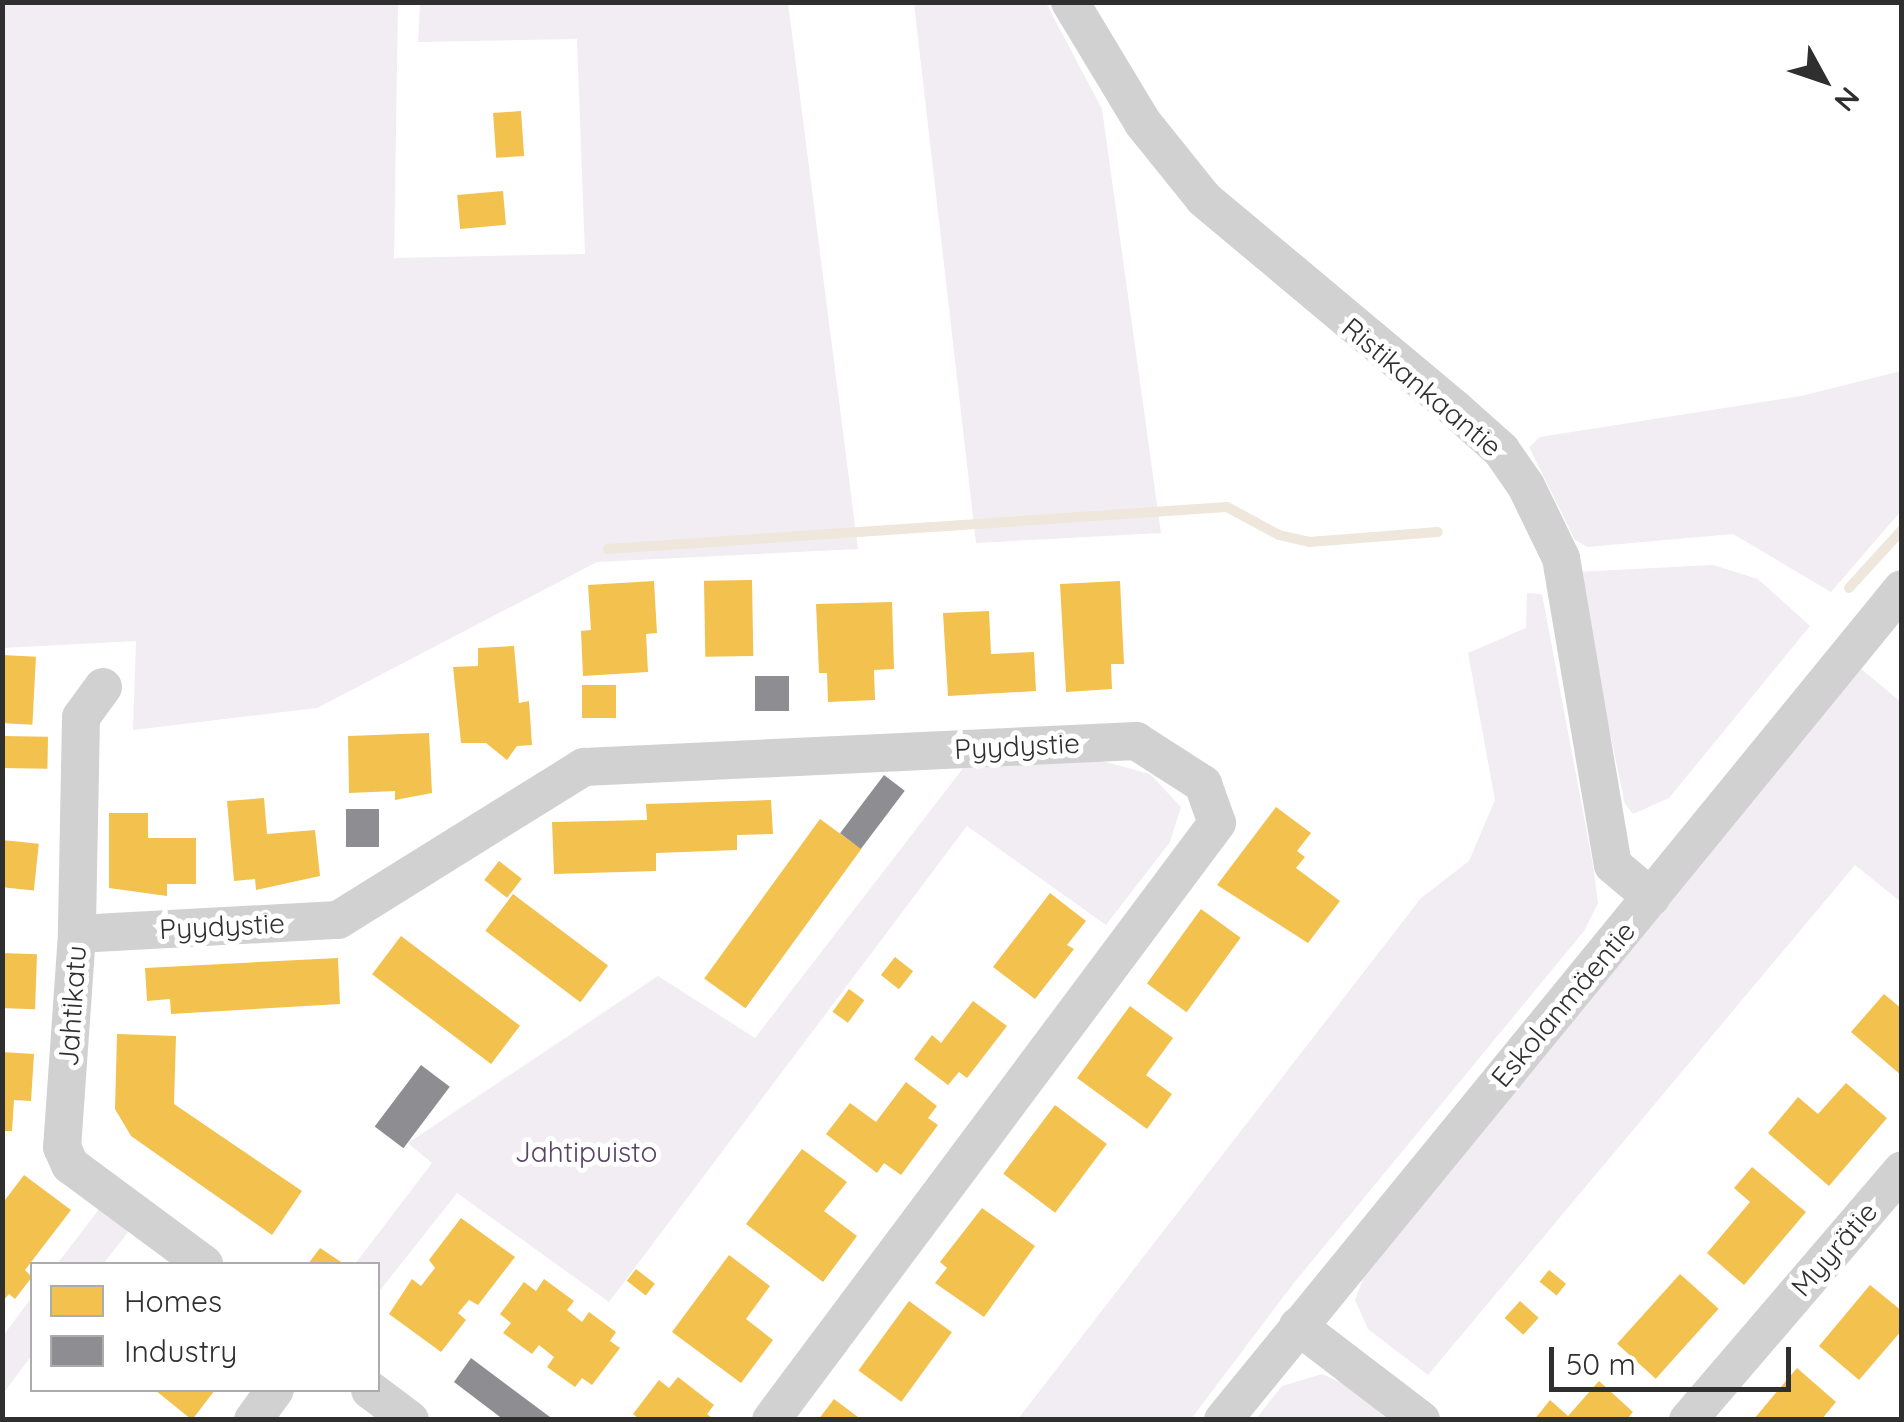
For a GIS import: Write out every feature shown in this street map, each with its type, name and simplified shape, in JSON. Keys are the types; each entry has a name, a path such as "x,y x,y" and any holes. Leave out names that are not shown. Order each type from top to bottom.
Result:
{"street":[{"name":"Ristikankaantie","path":"1070,2 1142,123 1204,199 1455,408 1501,450 1526,486 1560,558 1613,865 1651,897"},
{"name":"Eskolanmäentie","path":"1223,1420 1902,589"},
{"name":"Jahtikatu","path":"103,687 81,717 77,934 62,1146 70,1165 201,1262"},
{"name":"Pyydystie","path":"77,934 338,920 584,767 1136,741 1203,784 1217,823 771,1420"},
{"name":"Myyrätie","path":"1688,1420 1902,1170"},
{"path":"1298,1326 1421,1420"},
{"path":"252,1420 273,1392"},
{"path":"373,1392 410,1420"}],"green space":[{"path":"2,3 398,3 394,258 585,254 577,39 418,42 420,3 788,3 858,549 597,562 317,708 133,730 136,641 3,648"},
{"path":"914,3 1046,3 1102,109 1161,533 976,543"},
{"path":"1901,371 1901,511 1831,592 1733,534 1587,547 1575,540 1529,447 1540,437 1801,396"},
{"path":"1713,565 1758,579 1810,626 1669,798 1633,814 1625,804 1576,572"},
{"path":"1527,593 1542,594 1593,865 1598,903 1584,931 1293,1284 1191,1419 1018,1419 1421,898 1469,861 1495,800 1468,653 1526,628"},
{"path":"1860,668 1901,702 1901,902 1855,865 1428,1375 1368,1329 1355,1300 1370,1261"},
{"name":"Jahtipuisto","path":"1102,761 1150,774 1181,807 1170,842 1106,925 967,826 609,1302 457,1193 380,1290 380,1262 357,1262 432,1163 408,1143 658,976 755,1038 964,767"},
{"path":"100,1208 129,1231 105,1262 59,1262"},
{"path":"30,1300 30,1358 3,1394 3,1336"},
{"path":"1322,1374 1351,1387 1387,1419 1255,1420 1282,1386"}],"building: Homes":[{"path":"521,111 524,156 496,158 493,113"},
{"path":"503,191 506,225 460,229 457,195"},
{"path":"752,580 753,656 705,657 704,581"},
{"path":"654,581 657,633 646,634 648,672 583,676 581,631 591,630 588,585"},
{"path":"1120,581 1124,664 1111,664 1112,689 1066,692 1060,584"},
{"path":"892,602 894,669 874,670 875,700 828,702 827,673 819,673 816,604"},
{"path":"989,611 991,654 1034,652 1036,691 948,696 943,613"},
{"path":"514,646 519,703 529,701 532,745 517,746 507,760 486,743 461,743 453,667 478,666 478,648"},
{"path":"2,655 36,657 32,725 2,723"},
{"path":"582,685 616,685 616,718 582,718"},
{"path":"429,733 432,793 395,800 395,791 349,793 348,736"},
{"path":"2,736 48,737 47,769 2,768"},
{"path":"264,798 267,834 315,830 320,876 256,890 255,879 234,881 227,801"},
{"path":"771,800 773,834 737,835 737,850 656,853 656,871 554,874 552,822 647,820 646,804"},
{"path":"1276,807 1311,833 1297,851 1305,857 1296,868 1340,901 1308,943 1217,885"},
{"path":"109,813 148,813 148,838 196,838 196,884 167,884 167,896 109,888"},
{"path":"820,819 861,849 745,1008 704,978"},
{"path":"2,840 39,844 34,891 2,887"},
{"path":"499,861 522,879 507,898 484,880"},
{"path":"1050,893 1086,921 1067,945 1074,949 1035,999 993,967"},
{"path":"513,894 608,966 580,1002 485,931"},
{"path":"1201,909 1241,938 1187,1012 1147,983"},
{"path":"401,936 520,1026 491,1064 372,974"},
{"path":"2,953 37,954 35,1009 2,1008"},
{"path":"895,957 913,971 899,989 881,975"},
{"path":"338,958 340,1004 171,1014 170,999 147,1001 145,968"},
{"path":"849,989 864,1000 848,1023 833,1012"},
{"path":"1884,994 1902,1009 1902,1076 1851,1032"},
{"path":"973,1001 1007,1026 967,1078 959,1072 948,1085 914,1059 932,1035 941,1043"},
{"path":"1130,1006 1173,1038 1146,1075 1172,1094 1147,1129 1077,1078"},
{"path":"117,1034 176,1036 174,1104 302,1191 272,1235 131,1136 115,1109"},
{"path":"2,1052 34,1054 31,1101 14,1100 12,1131 2,1131"},
{"path":"906,1082 937,1106 928,1118 938,1125 901,1175 884,1163 877,1173 826,1134 850,1103 876,1122"},
{"path":"1846,1083 1887,1118 1829,1186 1768,1133 1798,1097 1818,1114"},
{"path":"1055,1105 1107,1144 1055,1213 1003,1174"},
{"path":"802,1149 847,1182 824,1211 857,1236 823,1282 746,1224"},
{"path":"1752,1167 1806,1212 1744,1285 1707,1253 1750,1202 1734,1188"},
{"path":"24,1175 71,1210 25,1270 30,1280 15,1299 9,1294 2,1302 2,1204"},
{"path":"982,1208 1035,1246 984,1317 935,1283 947,1268 940,1262"},
{"path":"461,1218 515,1257 478,1305 469,1300 458,1313 466,1320 441,1352 389,1314 412,1279 421,1286 435,1268 429,1260"},
{"path":"320,1248 341,1262 310,1262"},
{"path":"729,1255 770,1286 746,1319 773,1340 741,1383 672,1332"},
{"path":"636,1269 655,1284 646,1296 627,1281"},
{"path":"1549,1270 1566,1284 1557,1296 1540,1282"},
{"path":"1680,1274 1719,1309 1656,1379 1617,1344"},
{"path":"544,1279 574,1301 567,1310 582,1322 589,1312 616,1332 610,1341 620,1348 592,1385 582,1378 575,1387 547,1367 554,1357 539,1345 532,1354 503,1333 511,1323 500,1314 524,1282 536,1291"},
{"path":"1870,1285 1902,1311 1902,1330 1859,1380 1819,1346"},
{"path":"909,1301 952,1332 901,1402 858,1371"},
{"path":"1520,1301 1539,1318 1523,1335 1505,1318"},
{"path":"1797,1368 1836,1402 1821,1420 1753,1420"},
{"path":"678,1377 714,1405 707,1414 714,1420 640,1420 633,1414 659,1380 669,1388"},
{"path":"1599,1381 1633,1412 1626,1420 1534,1420 1550,1400 1568,1416"},
{"path":"157,1392 213,1392 192,1420"},
{"path":"834,1399 862,1420 818,1420"}],"building: Industry":[{"path":"755,676 789,676 789,711 755,711"},
{"path":"884,775 905,791 861,849 840,833"},
{"path":"346,809 379,809 379,847 346,847"},
{"path":"421,1065 450,1087 403,1148 375,1126"},
{"path":"471,1358 554,1420 504,1420 454,1382"}],"waterway":[{"path":"608,549 1227,507 1279,535 1309,542 1438,532"},
{"path":"1849,588 1902,530"}]}
